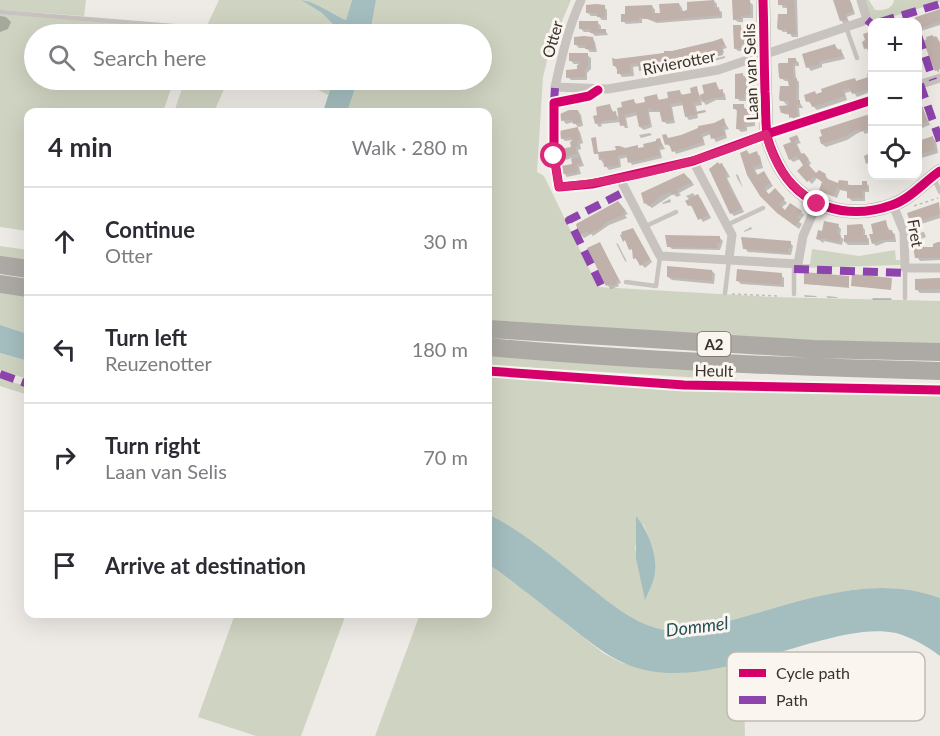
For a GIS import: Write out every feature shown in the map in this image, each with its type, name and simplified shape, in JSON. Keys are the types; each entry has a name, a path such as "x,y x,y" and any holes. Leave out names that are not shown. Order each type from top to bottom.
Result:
{"highway":[{"path":"0,265 24,268"},
{"path":"0,284 24,287"},
{"name":"A2","path":"492,329 814,350 940,352"},
{"name":"A2","path":"492,346 588,356 706,363 940,371"}],"street":[{"name":"Otter","path":"555,87 572,20 581,0"},
{"name":"Laan van Selis","path":"763,0 766,134 783,174 793,187 817,204 841,212 894,209 937,173"},
{"name":"Rivierotter","path":"555,87 598,90 663,81 718,70 867,20 861,0"},
{"path":"922,84 940,78"},
{"name":"Rivierotter","path":"598,90 589,96 554,103 553,133 559,187 592,184 619,177"},
{"path":"817,204 803,236 796,264 660,256 619,177 693,160 868,102"},
{"path":"693,160 732,235 729,259"},
{"name":"Fret","path":"894,209 904,232 905,268"},
{"path":"905,268 940,268"},
{"name":"Heult","path":"492,371 684,385 940,390"}],"lane":[{"path":"0,12 148,24"},
{"path":"846,27 857,58"},
{"name":"Laan van Selis","path":"937,173 940,192"},
{"path":"727,226 763,208"},
{"path":"644,227 676,212"},
{"path":"626,282 656,286 660,256"},
{"path":"725,293 729,259"},
{"path":"794,294 796,264"},
{"path":"905,268 905,298"}],"path":[{"path":"894,209 940,197"},
{"path":"725,293 779,296"}],"green space":[{"path":"0,0 86,0 84,16 0,10"},
{"path":"219,0 301,0 322,13 332,24 208,24"},
{"path":"305,0 352,0 346,20"},
{"path":"376,0 571,0 550,49 543,77 537,172 544,176 598,287 772,297 940,301 940,344 812,341 492,321 492,108 348,108 355,90 492,90 492,24 372,24"},
{"path":"865,0 869,0 875,10 884,10 890,7 894,0 940,0 940,2 888,18 870,18"},
{"path":"0,14 125,24 24,24 24,90 171,90 164,108 24,108 24,230 0,227"},
{"path":"182,90 224,90 216,108 175,108"},
{"path":"318,90 330,90 328,95"},
{"path":"0,246 24,249 24,261 0,258"},
{"path":"812,249 859,256 895,250 896,260 900,260 901,265 799,268 800,264 810,264"},
{"path":"0,290 24,294 24,333 0,325"},
{"path":"0,353 24,360 24,378 0,370"},
{"path":"492,354 724,370 738,380 492,365"},
{"path":"492,373 579,383 655,387 940,394 940,598 915,591 889,588 837,592 706,627 666,630 647,625 621,611 528,538 492,516","holes":["643,524 652,545 654,569 645,598 635,547"]},
{"path":"0,378 24,386 24,394 0,386"},
{"path":"492,567 603,653 622,663 682,673 727,664 727,721 745,721 745,736 375,736 419,618 492,618"},
{"path":"234,618 345,618 301,736 256,736 198,717"}],"water":[{"path":"301,0 317,5 346,20 352,0 376,0 372,24 332,24 322,13"},
{"path":"330,90 355,90 348,108 324,108"},
{"path":"0,325 24,333 24,360 0,353"},
{"path":"492,516 528,538 621,611 656,628 676,631 696,629 837,592 889,588 915,591 940,598 940,656 919,642 902,635 868,631 781,652 727,652 727,666 714,669 671,673 650,671 626,664 596,647 492,567"},
{"path":"636,516 649,537 655,562 654,578 645,600 636,558"}],"building":[{"path":"714,0 715,8 719,7 720,15 657,21 639,17 639,20 621,22 621,14 625,14 625,6 652,5 653,13 660,13 659,4 679,3 680,11 684,11 687,10 687,2"},
{"path":"732,0 750,0 750,15 733,20"},
{"path":"778,0 794,0 796,34 787,34 787,29 777,28 778,14 787,14 787,5 778,5"},
{"path":"833,0 850,0 853,11 845,14 847,19 840,21"},
{"path":"586,5 605,5 605,17 597,17 597,13 586,13"},
{"path":"940,9 940,21 922,28 922,18 916,17"},
{"path":"579,21 598,21 598,29 606,29 606,33 590,33 590,29 579,29"},
{"path":"733,25 741,25 741,29 751,29 751,44 741,44 741,48 734,49"},
{"path":"868,32 868,48 864,49 862,42 865,40 863,34"},
{"path":"933,35 934,38 937,37 940,45 940,69 935,71 923,41 927,40 926,37"},
{"path":"574,37 593,37 595,49 585,49 585,45 574,45"},
{"path":"722,38 725,45 721,46 723,55 710,58 707,50 700,52 702,60 675,65 673,58 665,59 666,67 639,71 638,63 630,64 631,73 617,74 617,66 613,66 612,58 664,53 664,51"},
{"path":"835,44 837,50 841,49 843,56 819,61 820,64 806,68 802,54"},
{"path":"569,53 588,53 585,77 566,78 566,70 577,69 577,65 580,65 580,61 569,61"},
{"path":"788,58 796,58 793,71 794,78 797,78 796,100 800,100 800,105 796,105 798,116 789,118 789,113 781,113 779,106 789,105 789,101 780,101 779,98 780,86 789,86 788,78 780,79 778,65 788,63"},
{"path":"743,73 743,78 752,78 753,92 744,94 744,98 735,99 735,74"},
{"path":"868,77 868,89 852,94 850,88 843,90 845,96 812,107 810,101 806,102 804,95 815,91 816,94 822,92 821,89 855,78 856,81"},
{"path":"716,82 718,90 723,89 723,97 702,102 700,95 704,93 702,85"},
{"path":"697,86 700,102 693,103 695,112 705,110 706,112 685,117 682,102 670,104 673,120 662,122 659,109 653,111 652,108 647,109 650,124 639,127 636,112 624,115 626,125 620,126 617,108 622,107 621,102 634,99 635,104 645,102 644,97 657,94 658,100 668,98 667,92 680,90 681,95 691,93 690,88"},
{"path":"610,104 612,112 616,111 617,120 606,120 595,124 593,116 597,115 596,107"},
{"path":"733,104 744,104 744,109 753,109 753,124 744,124 745,129 736,129 737,109 733,109"},
{"path":"922,106 927,122 922,124"},
{"path":"569,110 578,110 581,123 573,124 572,119 561,121 560,114"},
{"path":"868,115 868,129 855,130 844,137 821,144 820,130"},
{"path":"724,118 726,126 722,127 725,135 711,139 709,131 701,134 703,142 672,152 669,144 665,145 662,135 666,134 668,138 681,135 698,126 714,123"},
{"path":"578,127 580,140 577,141 578,146 575,147 577,154 561,157 560,149 571,147 570,142 572,141 571,137 561,139 559,131"},
{"path":"797,135 799,139 795,141 800,154 804,153 809,159 806,162 816,173 819,170 826,174 825,178 838,183 839,180 848,181 848,185 862,185 862,181 867,181 867,190 862,190 863,198 847,198 847,190 837,188 833,196 819,190 822,182 814,176 807,182 797,171 803,165 797,156 789,160 783,145 791,142 789,138"},
{"path":"933,136 935,150 922,153 922,140"},
{"path":"596,137 598,154 594,154 591,138"},
{"path":"660,138 662,146 658,147 660,155 628,163 626,154 617,156 619,165 604,167 603,159 599,160 598,152 616,150 615,146 644,147 643,144"},
{"path":"747,150 749,154 757,151 761,164 753,167 757,175 764,171 771,183 764,187 766,191 769,194 775,188 785,199 779,204 785,210 790,203 802,211 797,218 800,220 795,226 777,213 760,196 747,175 740,153"},
{"path":"868,154 866,164 864,156"},
{"path":"580,157 581,163 577,164 577,173 563,174 561,166 572,164 571,159"},
{"path":"718,162 722,163 730,189 742,208 730,214 709,169"},
{"path":"684,173 692,182 677,189 679,192 672,195 670,191 648,206 644,204 641,193"},
{"path":"698,194 709,215 698,220 691,205 688,206 685,201"},
{"path":"618,201 626,211 623,212 625,214 606,222 601,228 589,234 588,231 579,236 576,224"},
{"path":"939,202 940,214 911,224 907,213"},
{"path":"886,220 888,230 892,230 894,239 872,244 869,234 873,234 871,224"},
{"path":"824,221 839,224 837,234 841,235 839,242 816,239 818,230 822,231"},
{"path":"861,224 863,235 867,235 867,242 844,242 847,225"},
{"path":"633,228 650,259 640,266 636,258 633,259 632,249 629,250 620,235 621,232"},
{"path":"665,235 720,236 720,243 717,243 717,248 667,247"},
{"path":"741,237 791,241 791,248 788,248 788,253 743,249"},
{"path":"600,242 619,280 612,286 610,284 606,286 587,248"},
{"path":"940,242 940,257 915,258 913,246 923,244 923,247 933,247 933,244"},
{"path":"667,266 712,270 712,281 667,277"},
{"path":"737,269 782,273 781,285 736,281"},
{"path":"804,272 849,276 849,287 804,284"},
{"path":"852,274 892,278 891,290 851,286"},
{"path":"940,278 940,289 915,290 915,279"}],"marked path":[{"path":"893,18 940,4"},
{"path":"922,47 933,80"},
{"path":"554,103 555,87"},
{"path":"922,90 940,141"},
{"path":"601,285 569,220 626,191"},
{"path":"794,269 905,273"},
{"path":"0,374 24,383"}],"cycle path":[{"path":"763,0 768,138 778,164 787,179 799,191 826,207 858,211 875,210 905,199 940,171"},
{"path":"598,90 589,96 554,103 554,156 559,187 592,184 693,161 868,101"},
{"path":"492,371 684,385 940,390"}],"route":[{"path":"554,156 559,187 592,184 693,160 766,134 783,174 793,187 817,204"}],"water label":[{"name":"Dommel","path":"697,626"}]}
